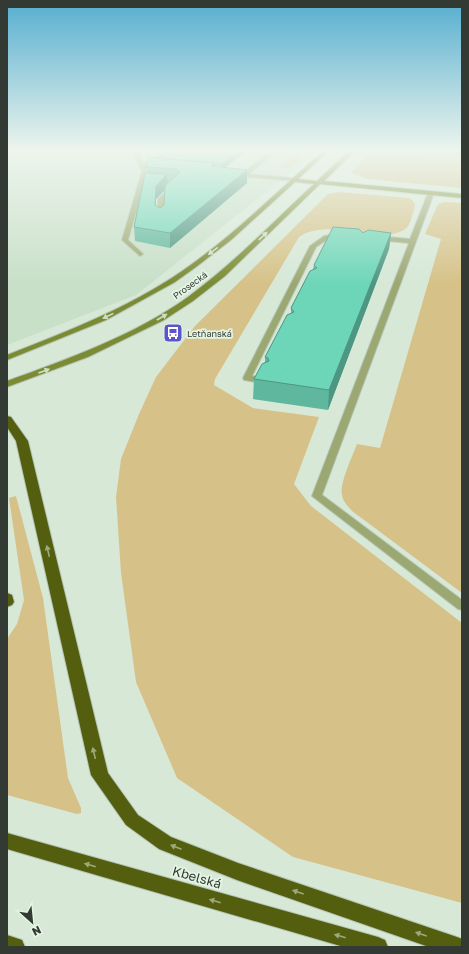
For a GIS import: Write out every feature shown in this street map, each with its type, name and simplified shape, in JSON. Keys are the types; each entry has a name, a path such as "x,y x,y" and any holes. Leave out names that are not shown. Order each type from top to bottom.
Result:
{"highway":[{"path":"7,419 22,441 100,776 132,820 165,843 244,873 457,947"},
{"name":"Kbelská","path":"7,841 378,947"},
{"path":"7,945 15,947"}],"main road":[{"name":"Prosecká","path":"7,358 86,327 155,291 193,266 221,244 276,196"},
{"name":"Prosecká","path":"7,384 85,355 161,318 190,299 222,274 306,196"}],"lane":[{"path":"140,196 125,240 140,254"},
{"path":"160,219 161,199 165,196"},
{"path":"430,196 317,496 462,606"},
{"path":"263,380 247,378 313,246 326,237 348,235"},
{"path":"368,237 412,241"},
{"path":"294,283 306,285"},
{"path":"272,328 283,330"}],"shaded area":[{"path":"7,196 262,196 136,295 7,345"},
{"path":"326,196 380,196 409,198 415,204 415,208 408,226 405,229 395,233 383,234 325,229 311,231 299,237 215,379 214,385 253,408 319,417 294,484 311,506 462,623 462,903 293,857 177,778 136,682 121,573 116,497 121,459 156,377 195,326"},
{"path":"445,202 462,203 462,593 352,511 343,500 342,495 344,477 357,444 380,448 441,239 425,234 438,204"},
{"path":"16,496 43,598 68,778 81,808 81,813 77,814 7,795 7,639 17,624 24,600 9,498"}],"building":[{"path":"140,196 155,196 155,205 160,208 164,205 164,196 216,196 170,233 134,227"},
{"path":"333,227 359,229 363,233 368,230 391,233 329,390 254,379 262,364 269,361 268,358 265,357 287,315 294,312 291,308 310,271 317,268 314,265"}],"place":[{"name":"Letňanská","path":"173,333"}]}
